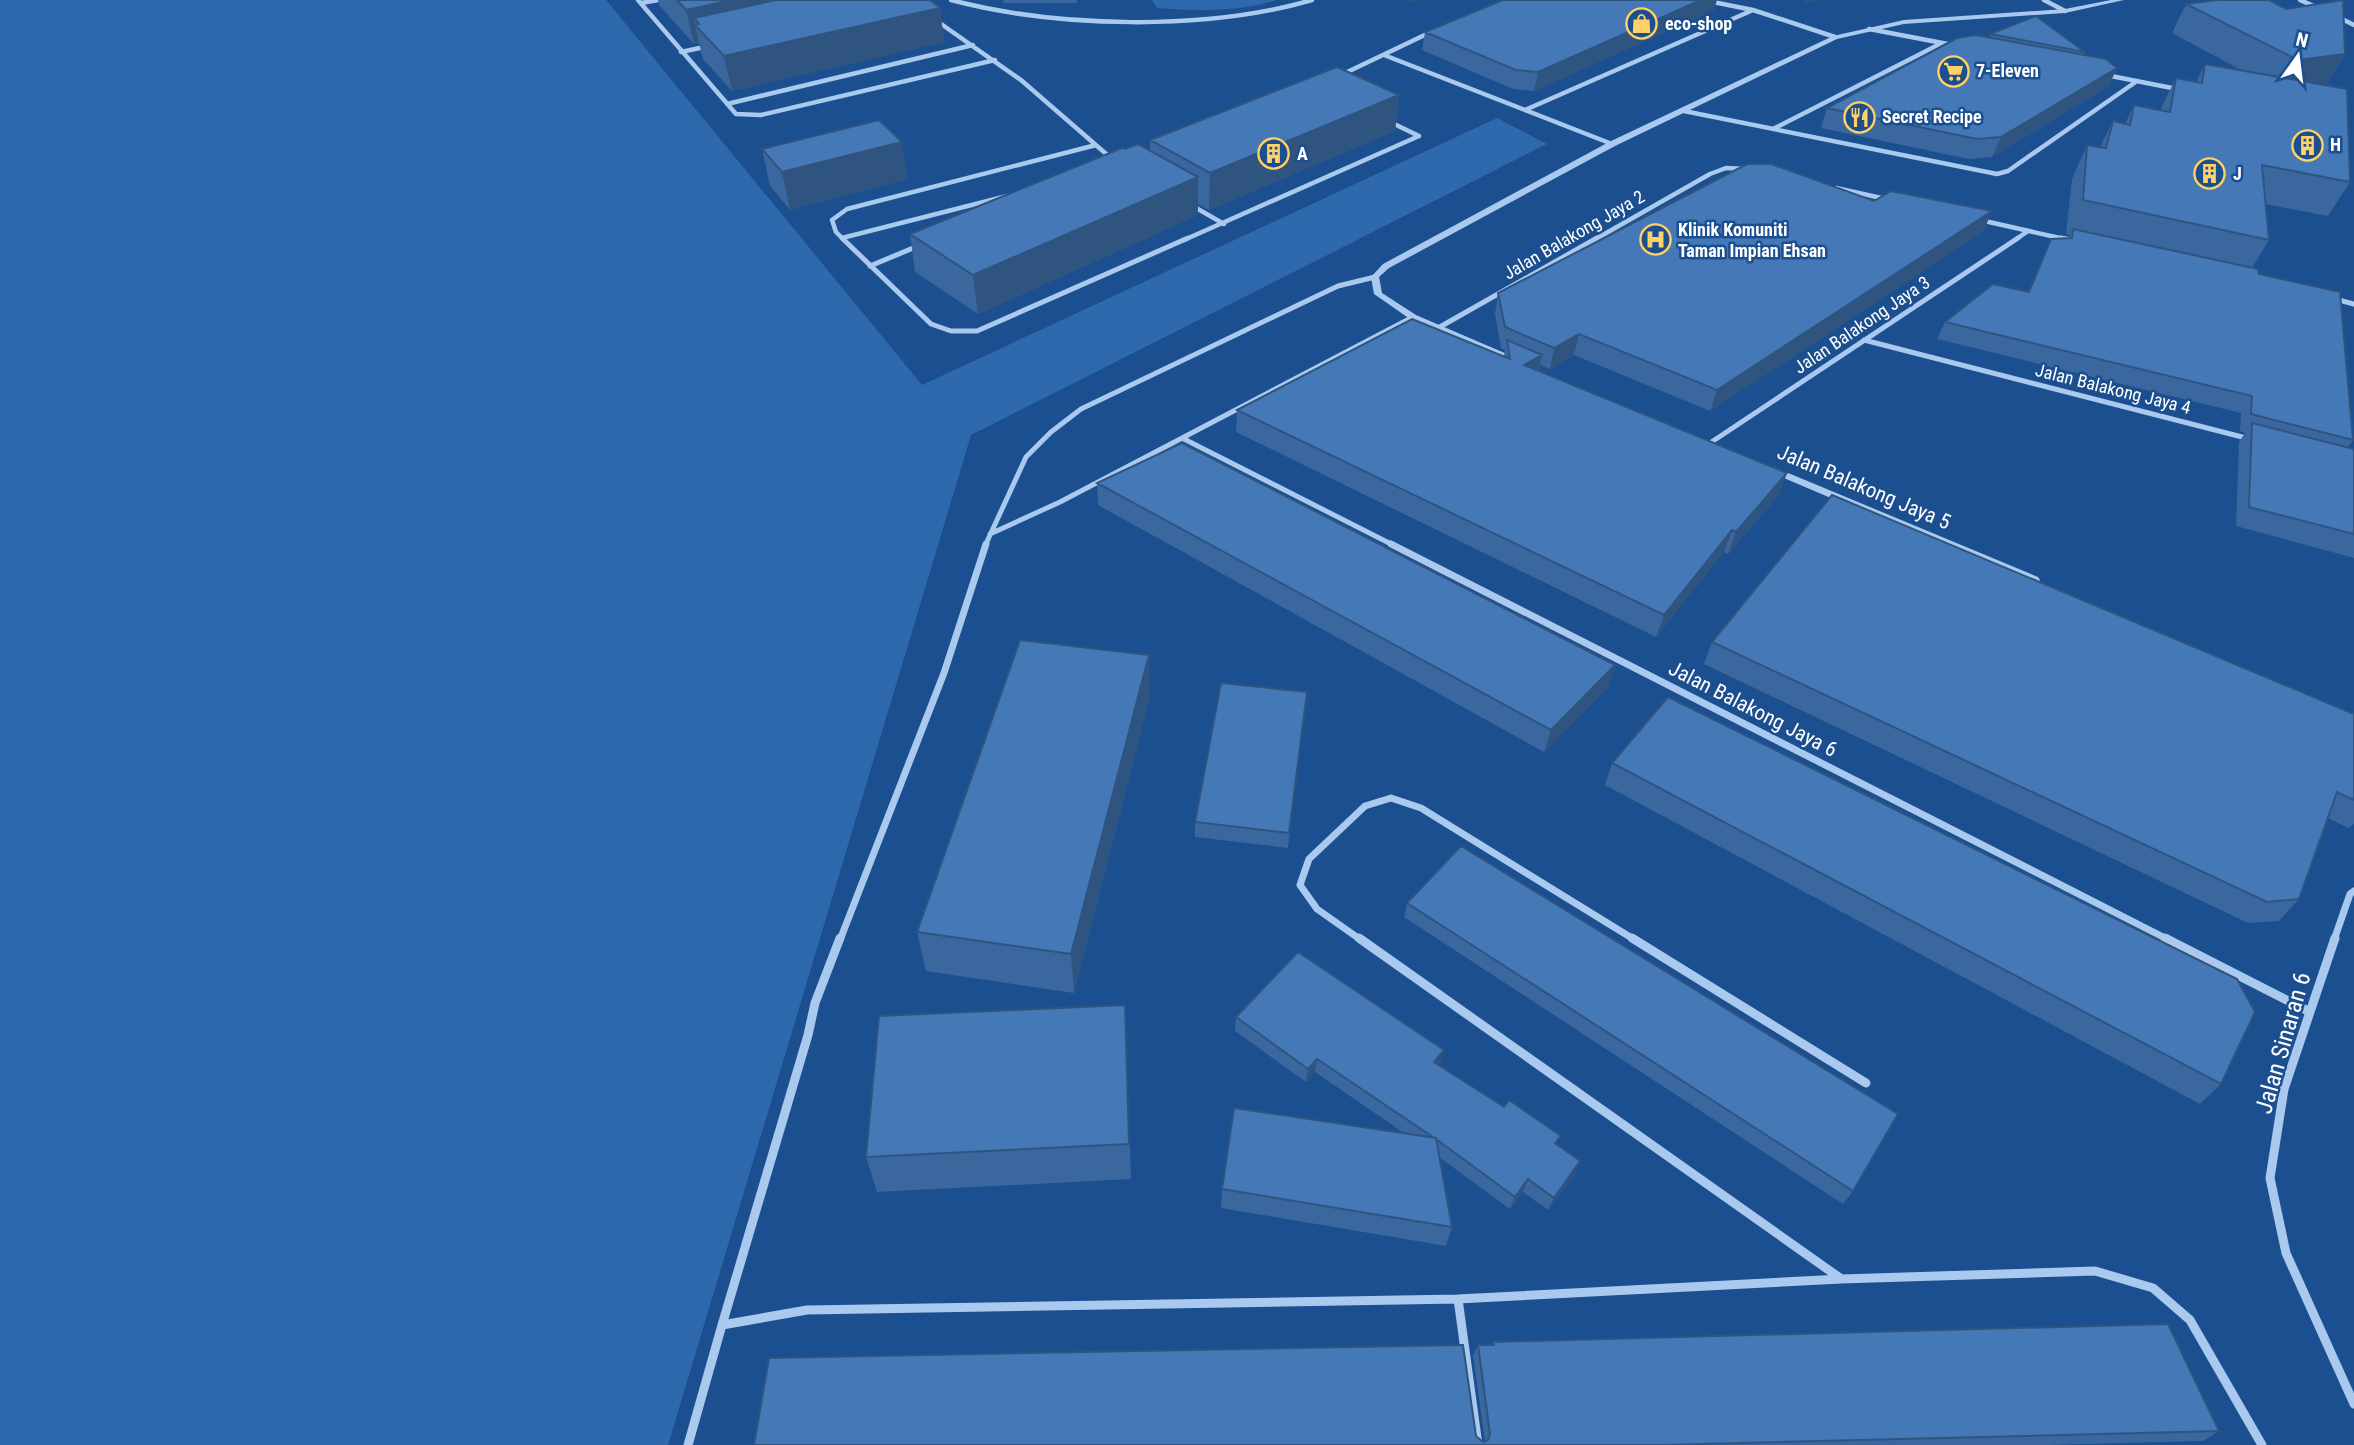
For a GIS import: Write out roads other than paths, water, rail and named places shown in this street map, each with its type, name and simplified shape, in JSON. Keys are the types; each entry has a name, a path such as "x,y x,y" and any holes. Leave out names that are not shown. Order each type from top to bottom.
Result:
{"street":[{"path":"640,2 657,0"},
{"path":"951,0 990,12 1040,19 1141,20 1255,15 1312,0"},
{"path":"1703,0 1753,10 1835,37"},
{"path":"2044,0 2064,11"},
{"path":"688,1445 808,1035 815,1003 944,673 989,534 1026,457 1051,432 1081,409 1338,286 1375,277 1386,266 1612,144 1835,37 1905,22 2064,11 2121,0"},
{"path":"2300,0 2322,10"},
{"path":"640,2 736,114 761,115 995,60"},
{"path":"1525,110 1753,10"},
{"path":"924,12 995,60 1118,164 1106,169"},
{"path":"2333,15 2354,25"},
{"path":"1338,77 1443,27"},
{"path":"1867,29 1955,46"},
{"path":"681,52 721,43"},
{"path":"1773,130 1942,43"},
{"path":"727,104 973,45"},
{"path":"1384,55 1612,144"},
{"path":"2098,74 2177,89"},
{"path":"1684,111 1997,174 2008,171 2137,81"},
{"path":"1096,145 847,209 832,220 836,232 931,324 951,331 977,331 1419,136 1383,118"},
{"name":"Jalan Balakong Jaya 2","path":"1438,328 1710,174 1726,168 1749,169"},
{"path":"1826,186 1889,200"},
{"path":"842,238 1015,194"},
{"path":"1189,204 1224,224"},
{"path":"1978,219 2082,243"},
{"name":"Jalan Balakong Jaya 3","path":"1710,443 2028,231"},
{"path":"870,266 920,245"},
{"path":"1375,277 1378,294 1413,317 1528,366"},
{"path":"2327,298 2354,304"},
{"path":"989,534 1060,502 1413,317"},
{"name":"Jalan Balakong Jaya 4","path":"1864,340 2264,443"},
{"name":"Jalan Balakong Jaya 6","path":"1182,438 2308,1011"},
{"path":"1698,438 1723,448"},
{"name":"Jalan Balakong Jaya 5","path":"1762,464 2045,584"},
{"path":"1841,1279 1317,908 1300,885 1309,859 1365,806 1391,798 1421,808 1866,1083"},
{"name":"Jalan Sinaran 6","path":"2354,891 2350,894 2308,1011 2284,1089 2270,1178 2286,1253 2354,1404"},
{"path":"722,1325 807,1310 1458,1299 1841,1279 2095,1271 2153,1288 2190,1320 2262,1445"},
{"path":"1458,1299 1478,1445"}],"place":[{"name":"eco-shop","path":"1642,24"},
{"name":"7-Eleven","path":"1953,71"},
{"name":"Secret Recipe","path":"1859,117"},
{"name":"H","path":"2307,145"},
{"name":"A","path":"1274,154"},
{"name":"J","path":"2210,174"},
{"name":"Klinik Komuniti Taman Impian Ehsan","path":"1655,240"}]}
